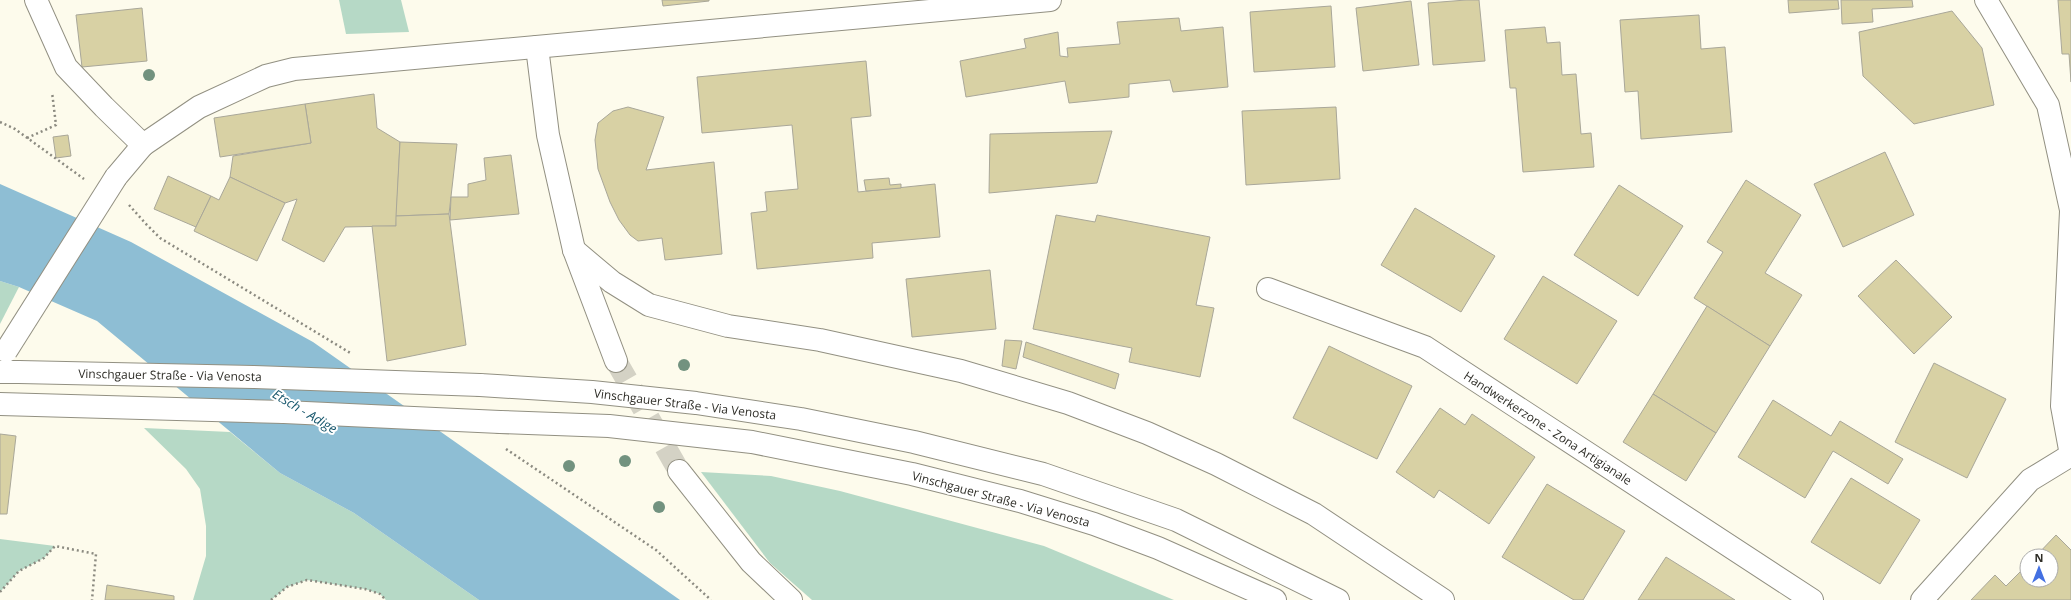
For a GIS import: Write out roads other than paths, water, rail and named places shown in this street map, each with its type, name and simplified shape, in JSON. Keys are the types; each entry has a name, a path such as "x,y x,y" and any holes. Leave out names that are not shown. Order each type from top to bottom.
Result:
{"main road":[{"path":"36,0 66,67 104,108 143,145"},
{"path":"3,354 116,177 143,145 199,106 266,76 294,69 1050,0"},
{"path":"1922,600 2030,480 2071,455 2062,406 2071,211 2048,105 1986,0"},
{"path":"537,47 548,135 574,250 616,361"},
{"path":"574,250 612,282 649,305 728,326 820,340 961,371 1068,403 1146,433 1216,464 1314,514 1443,600"},
{"name":"Handwerkerzone - Zona Artigianale","path":"1268,289 1425,347 1812,600"},
{"name":"Vinschgauer Straße - Via Venosta","path":"9,372 253,376 480,385 592,392 696,403 801,419 914,442 1042,474 1176,520 1338,600"},
{"name":"Vinschgauer Straße - Via Venosta","path":"0,404 608,426 752,442 912,474 1020,501 1094,524 1158,548 1257,595 1275,600"},
{"path":"679,471 751,562 791,600"}],"water":[{"name":"Etsch - Adige","path":"0,184 131,242 313,342 680,600 479,600 354,513 280,473 97,321 19,287 0,281"}],"tunnel":[{"path":"616,361 679,471"}]}
